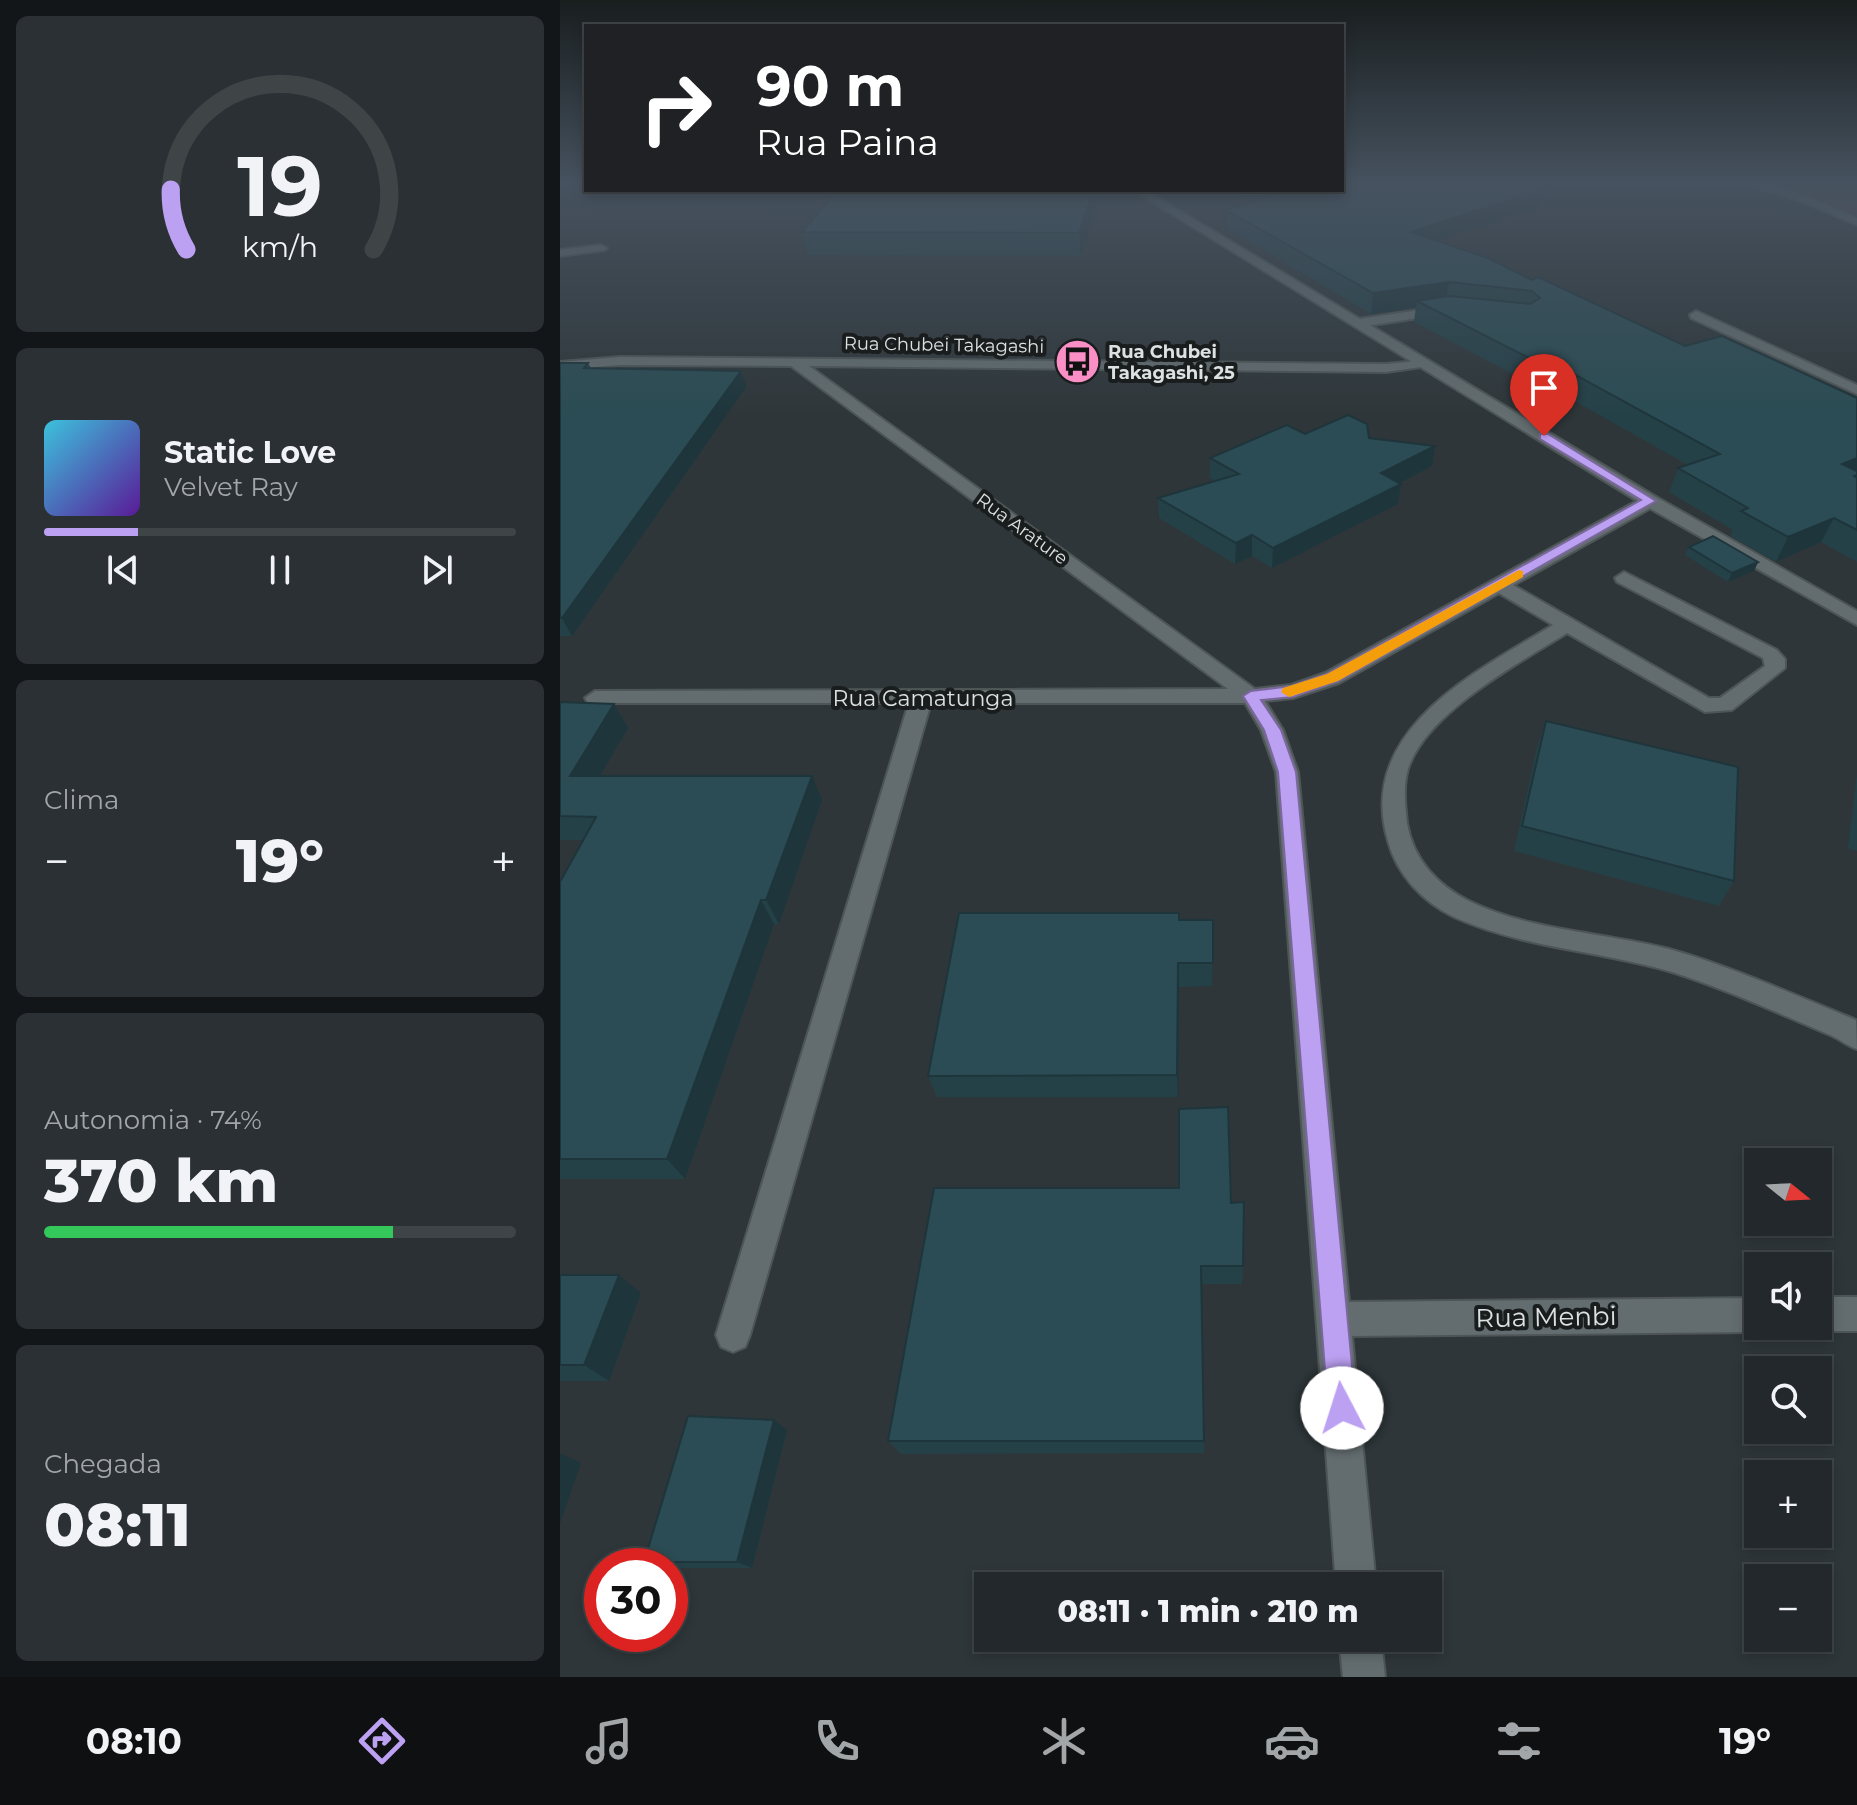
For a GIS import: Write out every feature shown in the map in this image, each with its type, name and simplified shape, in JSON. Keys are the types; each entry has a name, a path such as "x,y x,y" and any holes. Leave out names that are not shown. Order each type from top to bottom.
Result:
{"street":[{"path":"1253,259 1650,501 1857,619"},
{"path":"1359,323 1426,311 1459,311"},
{"path":"1696,315 1857,390"},
{"name":"Rua Chubei Takagashi","path":"560,366 620,361 1386,368 1423,363"},
{"name":"Rua Arature","path":"794,362 1251,696"},
{"path":"560,382 577,364"},
{"name":"Rua Camatunga","path":"595,698 1251,696 1293,691 1332,678 1650,501"},
{"path":"1499,585 1705,705 1725,705 1775,668 1775,659 1770,654 1624,578"},
{"path":"1567,625 1472,686 1427,722 1398,764 1392,805 1400,845 1416,875 1438,895 1463,909 1524,928 1670,961 1735,983 1846,1029 1857,1037"},
{"path":"1251,696 1272,730 1287,772 1355,1572"},
{"path":"733,1335 921,699"},
{"path":"1832,1314 1857,1314"},
{"name":"Rua Menbi","path":"1335,1319 1744,1315"},
{"path":"1361,1652 1364,1677"}],"building":[{"path":"1313,259 1491,259 1532,280 1538,277 1685,346 1722,336 1857,398 1857,458 1842,464 1857,471 1854,476 1857,478 1857,530 1834,518 1788,537 1741,511 1748,508 1678,468 1720,454 1563,368 1555,371 1417,301 1449,296 1530,304 1540,298 1532,291 1449,282 1373,293"},
{"path":"560,363 588,363 584,368 741,371 562,618 560,618"},
{"path":"1348,415 1367,424 1369,438 1435,446 1381,473 1401,484 1273,548 1252,535 1236,543 1158,498 1239,474 1210,458 1287,425 1305,434"},
{"path":"1713,536 1758,562 1732,573 1689,547"},
{"path":"560,702 614,704 570,776 812,776 766,900 761,900 667,1159 560,1159 560,882 596,817 560,816"},
{"path":"1546,721 1738,767 1734,881 1522,826"},
{"path":"959,913 1179,913 1179,920 1213,920 1213,963 1178,963 1177,1075 928,1076"},
{"path":"1228,1107 1231,1203 1244,1202 1243,1266 1201,1266 1204,1441 888,1441 934,1188 1179,1188 1179,1109"},
{"path":"560,1275 619,1275 584,1365 560,1365"},
{"path":"688,1416 774,1420 737,1562 688,1562 688,1548 648,1548"}],"slow traffic":[{"path":"1289,692 1332,678 1519,574"}],"place":[{"name":"Rua Chubei Takagashi, 25","path":"1077,362"}],"route":[{"path":"1342,1408 1287,772 1272,730 1251,696 1293,691 1332,678 1650,501 1544,436"}]}
